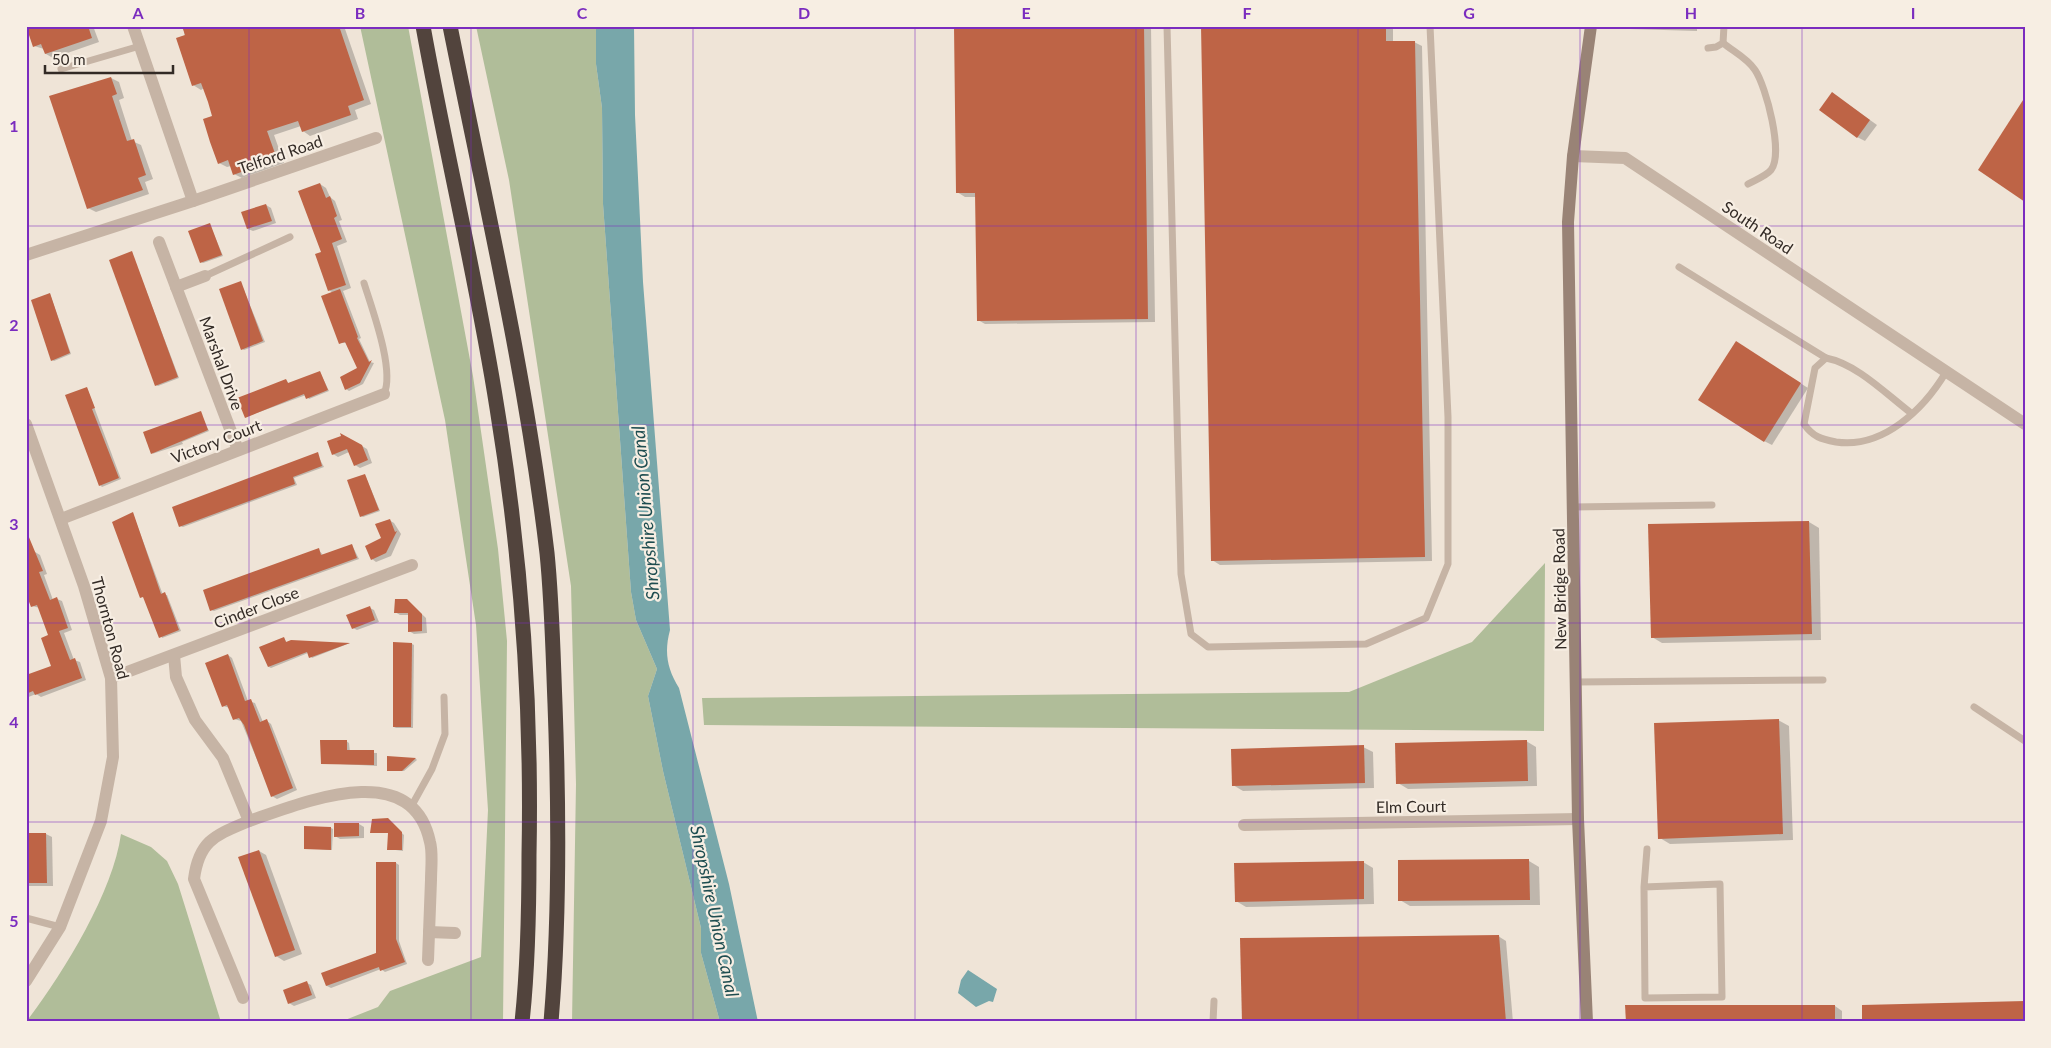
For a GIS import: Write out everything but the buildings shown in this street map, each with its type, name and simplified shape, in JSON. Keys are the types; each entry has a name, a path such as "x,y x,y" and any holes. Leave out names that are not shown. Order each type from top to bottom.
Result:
{"highway":[{"path":"423,26 490,368 521,606 530,790 527,941 522,1022"},
{"path":"450,26 514,343 547,555 559,797 557,911 551,1022"}],"street":[{"path":"133,26 193,201"},
{"path":"1573,156 1591,26"},
{"name":"Telford Road","path":"26,255 193,201 376,138"},
{"name":"South Road","path":"1573,156 1625,158 2025,424"},
{"name":"New Bridge Road","path":"1573,156 1568,222 1578,819 1587,1022"},
{"name":"Marshal Drive","path":"159,242 238,450"},
{"path":"176,287 205,276"},
{"name":"Victory Court","path":"61,519 384,394"},
{"name":"Thornton Road","path":"26,424 61,519 111,678 113,757 101,821 60,927 26,981"},
{"name":"Cinder Close","path":"111,678 412,565"},
{"path":"174,655 176,678 195,720 223,758 249,821"},
{"path":"243,998 194,879 196,860 204,846 220,833 323,796 367,790 391,796 411,807 420,816 430,842 428,960"},
{"name":"Elm Court","path":"1244,825 1578,819"},
{"path":"429,932 455,933"}],"lane":[{"path":"1167,26 1181,574 1191,634 1208,647 1366,644 1426,618 1448,564 1448,417 1430,26"},
{"path":"1708,48 1716,47 1722,43 1724,26"},
{"path":"1722,43 1746,60 1760,80 1777,146 1776,158 1771,170 1748,184"},
{"path":"61,69 140,46"},
{"path":"205,276 290,237"},
{"path":"1679,266 1826,358 1837,360 1855,370 1911,413"},
{"path":"364,283 381,342 388,384 384,394"},
{"path":"1826,358 1815,368 1804,424 1811,434 1821,439 1847,444 1870,441 1890,431 1934,393 1946,372"},
{"path":"1574,507 1712,506"},
{"path":"1576,682 1823,680"},
{"path":"411,807 432,769 445,734 444,697"},
{"path":"1974,707 2025,741"},
{"path":"1644,887 1720,884 1722,997 1645,998 1644,887 1647,849"},
{"path":"26,918 60,927"},
{"path":"1213,1022 1214,1001"}],"green space":[{"path":"360,26 408,26 473,376 498,549 507,641 503,1022 340,1022 378,1007 390,991 481,957 488,810 476,625 445,420"},
{"path":"476,26 596,26 596,64 602,108 603,204 631,592 636,620 657,669 648,696 663,771 701,928 701,953 720,1022 572,1022 576,784 571,586 509,180"},
{"path":"1545,563 1544,731 704,725 702,698 1349,692 1472,642"},
{"path":"121,834 151,847 167,861 178,884 221,1022 26,1022 70,957 97,907 108,882"}],"water":[{"name":"Shropshire Union Canal","path":"596,26 634,26 635,115 643,282 670,630 667,653 669,667 679,688 729,884 758,1022 720,1022 701,953 701,928 663,771 648,696 657,669 636,620 631,592 603,204 602,108 596,64"},
{"path":"968,970 997,989 993,1002 989,1001 976,1007 958,993 961,980"}]}
